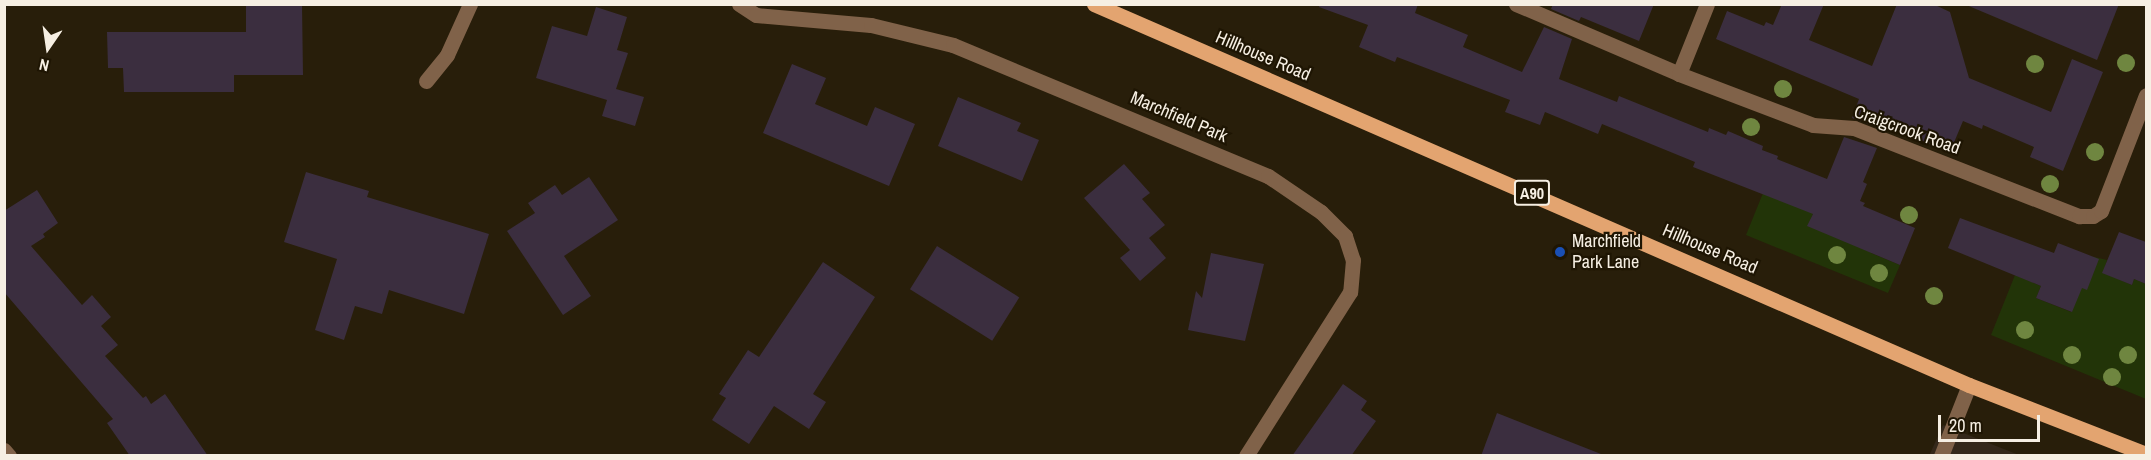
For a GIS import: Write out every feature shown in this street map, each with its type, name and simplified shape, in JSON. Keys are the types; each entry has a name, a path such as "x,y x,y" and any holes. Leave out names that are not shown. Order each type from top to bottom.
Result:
{"main road":[{"name":"Hillhouse Road","path":"1094,4 1969,385 2146,454"}],"street":[{"path":"426,81 447,55 470,4"},
{"name":"Marchfield Park","path":"739,4 756,15 871,25 953,45 1268,176 1321,212 1345,236 1353,260 1350,292 1246,456"},
{"name":"Craigcrook Road","path":"1516,4 1679,74 1813,125 1854,128 2084,217 2101,211 2146,95"},
{"path":"1679,74 1707,4"},
{"path":"1941,456 1969,385"},
{"path":"4,450 9,456"}],"shaded area":[{"path":"1943,425 2019,455 1929,456"}],"green space":[{"path":"1763,193 1814,211 1808,226 1882,226 1871,253 1900,265 1888,293 1746,235"},
{"path":"2094,257 2107,260 2105,267 2120,280 2132,285 2134,279 2146,284 2146,399 1991,335 2015,275 2041,286 2036,298 2071,312"}],"building":[{"path":"246,4 302,4 303,75 234,75 234,92 124,92 123,68 108,68 107,32 246,32"},
{"path":"1320,4 1418,4 1415,13 1468,35 1463,47 1522,72 1544,27 1572,39 1559,79 1617,102 1619,96 1708,132 1709,128 1726,135 1728,131 1763,146 1762,150 1778,156 1777,159 1827,179 1844,137 1877,148 1863,182 1867,184 1860,201 1865,203 1863,206 1915,228 1900,265 1807,226 1813,214 1693,167 1695,162 1602,124 1598,134 1545,112 1540,125 1505,112 1510,100 1397,57 1395,62 1359,47 1368,25 1319,7"},
{"path":"1553,4 1654,4 1639,41 1581,17 1579,21 1551,9"},
{"path":"1782,4 1824,4 1809,40 1872,66 1897,4 1933,4 1950,12 1969,78 2051,112 2072,59 2103,72 2063,171 2030,157 2034,147 1983,125 1982,129 1963,121 1950,152 1886,126 1885,130 1852,118 1859,99 1716,39 1727,11 1764,26 1766,22 1773,25"},
{"path":"1964,4 2119,4 2097,60"},
{"path":"596,7 627,17 617,50 628,53 616,89 644,97 635,126 602,116 607,100 536,78 552,26 587,36"},
{"path":"792,64 826,78 815,104 867,126 875,107 915,124 889,186 763,133"},
{"path":"958,97 1021,123 1017,131 1039,140 1022,181 938,146"},
{"path":"1124,164 1150,193 1142,199 1165,225 1149,238 1166,258 1140,281 1120,258 1130,250 1084,198"},
{"path":"306,172 369,191 367,197 489,234 464,314 389,290 382,314 355,306 344,340 315,330 337,259 284,242"},
{"path":"589,177 618,220 564,256 591,296 563,315 507,231 535,213 528,203 555,185 562,195"},
{"path":"37,190 58,223 43,234 45,237 31,246 82,305 92,295 111,317 101,326 118,345 105,356 143,398 146,396 151,404 165,394 208,456 130,456 107,423 113,419 4,292 4,211"},
{"path":"1960,218 2054,253 2058,243 2099,259 2087,290 2082,288 2072,312 2036,298 2041,286 1948,248"},
{"path":"2119,232 2146,242 2146,284 2134,279 2132,285 2102,273"},
{"path":"937,246 1019,297 992,341 910,289"},
{"path":"1211,253 1264,264 1245,341 1188,330 1196,291 1202,298"},
{"path":"823,262 875,297 813,394 826,402 809,429 774,406 749,444 712,420 726,398 719,394 748,350 759,357"},
{"path":"1343,384 1367,401 1361,410 1376,421 1351,456 1292,456"},
{"path":"1497,413 1601,454 1601,456 1481,456"}],"place":[{"name":"Marchfield Park Lane","path":"1560,252"}]}
